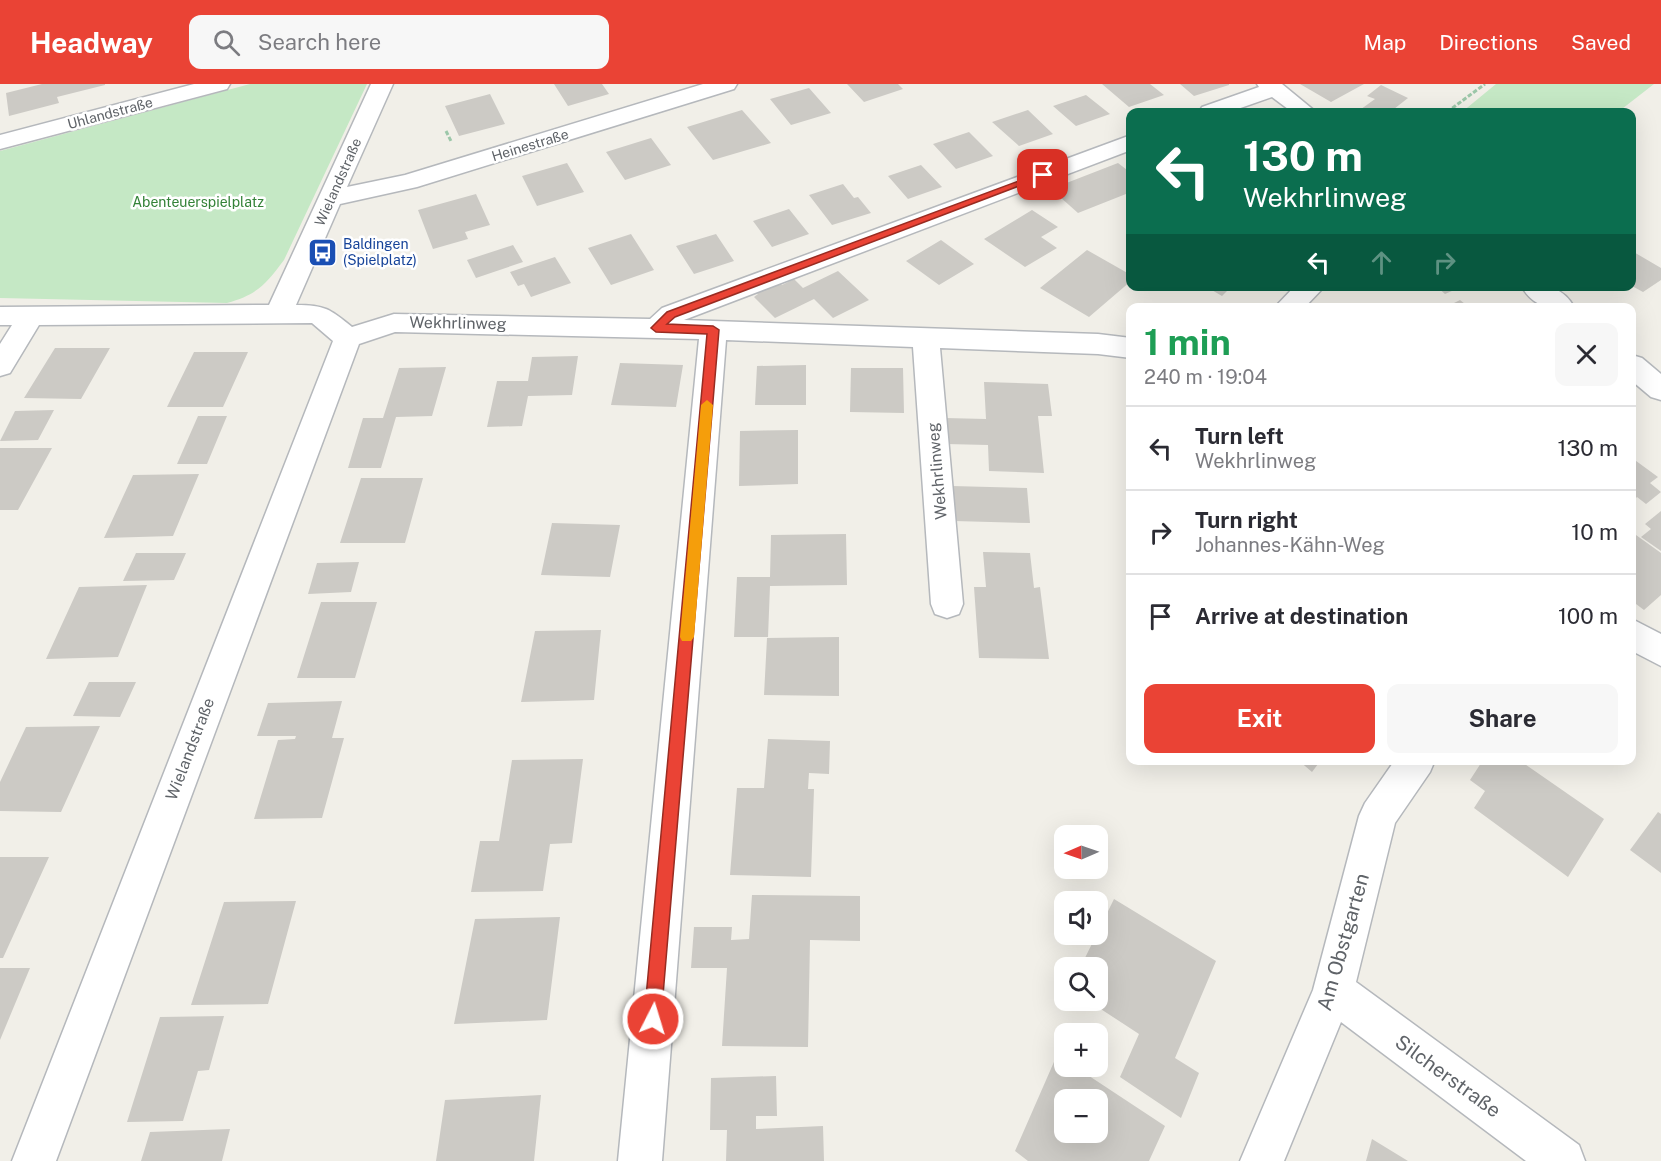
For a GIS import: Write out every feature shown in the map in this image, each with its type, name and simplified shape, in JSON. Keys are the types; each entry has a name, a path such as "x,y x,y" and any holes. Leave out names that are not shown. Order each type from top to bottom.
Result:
{"street":[{"name":"Uhlandstraße","path":"0,142 219,84"},
{"name":"Wielandstraße","path":"279,313 382,84"},
{"name":"Heinestraße","path":"332,198 409,182 726,84"},
{"path":"1219,108 1271,86 1300,108"},
{"path":"656,328 671,315 1126,144"},
{"path":"1293,303 1306,291"},
{"path":"1540,291 1556,303"},
{"path":"0,316 318,314 348,338"},
{"path":"0,366 32,317"},
{"name":"Wekhrlinweg","path":"348,338 394,323 656,328 1098,344 1126,347"},
{"path":"640,1161 713,330"},
{"name":"Wielandstraße","path":"34,1161 204,709 348,338"},
{"name":"Wekhrlinweg","path":"926,338 947,604"},
{"path":"1636,368 1661,390"},
{"path":"1636,636 1661,651"},
{"name":"Am Obstgarten","path":"1262,1161 1333,991 1377,816 1413,765"},
{"name":"Silcherstraße","path":"1333,991 1563,1161"}],"path":[{"path":"1452,108 1485,84"}],"green space":[{"name":"Abenteuerspielplatz","path":"250,84 367,84 284,260 260,288 227,303 0,298 0,151"},
{"path":"1496,84 1654,84 1623,108 1467,108"}],"building":[{"path":"42,84 105,85 57,97 59,103 9,116 6,93"},
{"path":"554,84 602,84 609,94 568,106"},
{"path":"847,84 898,84 903,89 864,102"},
{"path":"1102,84 1150,84 1164,95 1129,107"},
{"path":"1180,84 1229,84 1229,85 1194,96"},
{"path":"1300,84 1364,84 1331,102"},
{"path":"1381,85 1408,98 1395,108 1363,108 1375,99 1367,96"},
{"path":"809,88 831,113 791,125 770,99"},
{"path":"490,94 505,124 459,136 445,106"},
{"path":"1086,95 1110,114 1076,126 1053,106"},
{"path":"742,110 771,143 713,160 687,127"},
{"path":"1028,110 1053,134 1019,146 992,122"},
{"path":"969,132 993,156 956,169 933,144"},
{"path":"651,138 671,165 625,180 606,152"},
{"path":"567,163 584,192 537,206 522,176"},
{"path":"1118,163 1126,169 1126,194 1078,213 1051,189"},
{"path":"921,165 942,187 908,199 888,176"},
{"path":"843,184 854,198 858,197 871,213 832,225 809,195"},
{"path":"476,194 490,225 465,232 468,239 433,249 418,210"},
{"path":"789,209 809,234 772,247 753,221"},
{"path":"1032,210 1058,227 1041,237 1057,248 1025,267 984,239"},
{"path":"631,234 654,270 611,285 588,248"},
{"path":"716,234 734,261 694,274 676,246"},
{"path":"941,240 974,264 939,285 906,261"},
{"path":"513,245 523,262 476,278 467,260"},
{"path":"1087,250 1126,272 1126,285 1089,317 1040,288"},
{"path":"1636,253 1661,268 1661,280 1643,292 1636,288"},
{"path":"555,257 571,283 531,297 524,284 518,286 510,272"},
{"path":"838,271 869,300 833,318 814,299 775,318 754,297 758,294 754,290 776,280 782,285 794,279 803,288"},
{"path":"1214,291 1227,291 1222,296"},
{"path":"55,348 110,348 81,399 24,398"},
{"path":"194,352 248,352 223,407 167,407"},
{"path":"578,356 572,395 528,396 522,426 487,427 497,381 528,381 532,357"},
{"path":"620,363 683,365 676,407 611,405"},
{"path":"806,365 806,405 755,405 757,366"},
{"path":"446,367 432,416 396,417 381,468 348,468 363,418 383,418 399,368"},
{"path":"851,368 903,368 904,413 850,412"},
{"path":"984,382 1048,384 1052,416 1038,416 1044,473 989,471 988,445 946,444 945,418 986,419"},
{"path":"54,410 38,440 0,441 15,411"},
{"path":"198,416 227,416 207,464 177,464"},
{"path":"798,430 798,484 739,486 740,431"},
{"path":"0,448 52,448 18,510 0,510"},
{"path":"1636,461 1658,477 1650,483 1661,492 1646,504 1637,497"},
{"path":"199,474 173,536 104,538 133,475"},
{"path":"361,478 423,478 405,543 340,543"},
{"path":"952,486 1027,488 1030,523 954,521"},
{"path":"1661,511 1661,551 1641,537 1651,529 1645,524"},
{"path":"552,523 620,525 610,577 541,575"},
{"path":"846,534 847,585 770,586 768,637 734,637 737,577 770,577 771,535"},
{"path":"1636,535 1661,553 1661,595 1644,610 1636,604"},
{"path":"983,552 1030,553 1034,588 1040,587 1049,659 979,658 974,587 986,587"},
{"path":"136,553 186,553 174,580 123,581"},
{"path":"359,562 351,592 308,594 317,563"},
{"path":"147,585 118,657 46,659 79,587"},
{"path":"321,602 377,602 355,678 297,678"},
{"path":"601,630 594,700 521,702 535,631"},
{"path":"839,637 839,696 764,695 767,638"},
{"path":"89,682 136,682 120,717 73,716"},
{"path":"342,701 332,738 344,738 322,818 254,819 278,740 295,739 296,736 257,736 268,703"},
{"path":"100,726 61,812 0,811 0,782 26,727"},
{"path":"768,739 830,741 829,774 809,773 808,789 814,789 811,877 730,875 737,788 764,788"},
{"path":"583,759 572,843 550,844 543,891 471,892 480,841 499,841 512,760"},
{"path":"1304,765 1317,765 1312,772"},
{"path":"1480,765 1526,765 1604,819 1568,877 1474,808 1485,791 1470,780"},
{"path":"1658,812 1661,814 1661,873 1630,850"},
{"path":"0,857 49,857 3,958 0,958"},
{"path":"752,895 860,896 860,941 810,940 808,1047 722,1046 727,968 691,968 694,927 732,927 731,940 749,939"},
{"path":"1114,899 1216,961 1175,1058 1199,1073 1181,1118 1120,1077 1139,1034 1104,1011 1108,1011 1108,957 1085,957 1091,945 1108,945 1108,911"},
{"path":"296,901 268,1004 191,1005 224,902"},
{"path":"560,917 547,1020 454,1024 475,919"},
{"path":"0,968 30,968 0,1040"},
{"path":"224,1016 209,1070 198,1071 183,1121 127,1122 160,1017"},
{"path":"1054,1062 1054,1077 1091,1077 1165,1126 1149,1161 1028,1161 1015,1151"},
{"path":"776,1076 777,1116 756,1116 756,1129 823,1126 824,1161 726,1161 727,1130 710,1130 711,1078"},
{"path":"541,1095 534,1161 436,1161 445,1100"},
{"path":"230,1129 222,1161 141,1161 150,1132"},
{"path":"1372,1139 1408,1161 1366,1161"}],"slow traffic":[{"path":"687,637 707,405"}],"place":[{"name":"Baldingen (Spielplatz)","path":"322,252"}],"route":[{"path":"653,1019 713,330 656,328 671,315 1043,175"}]}
